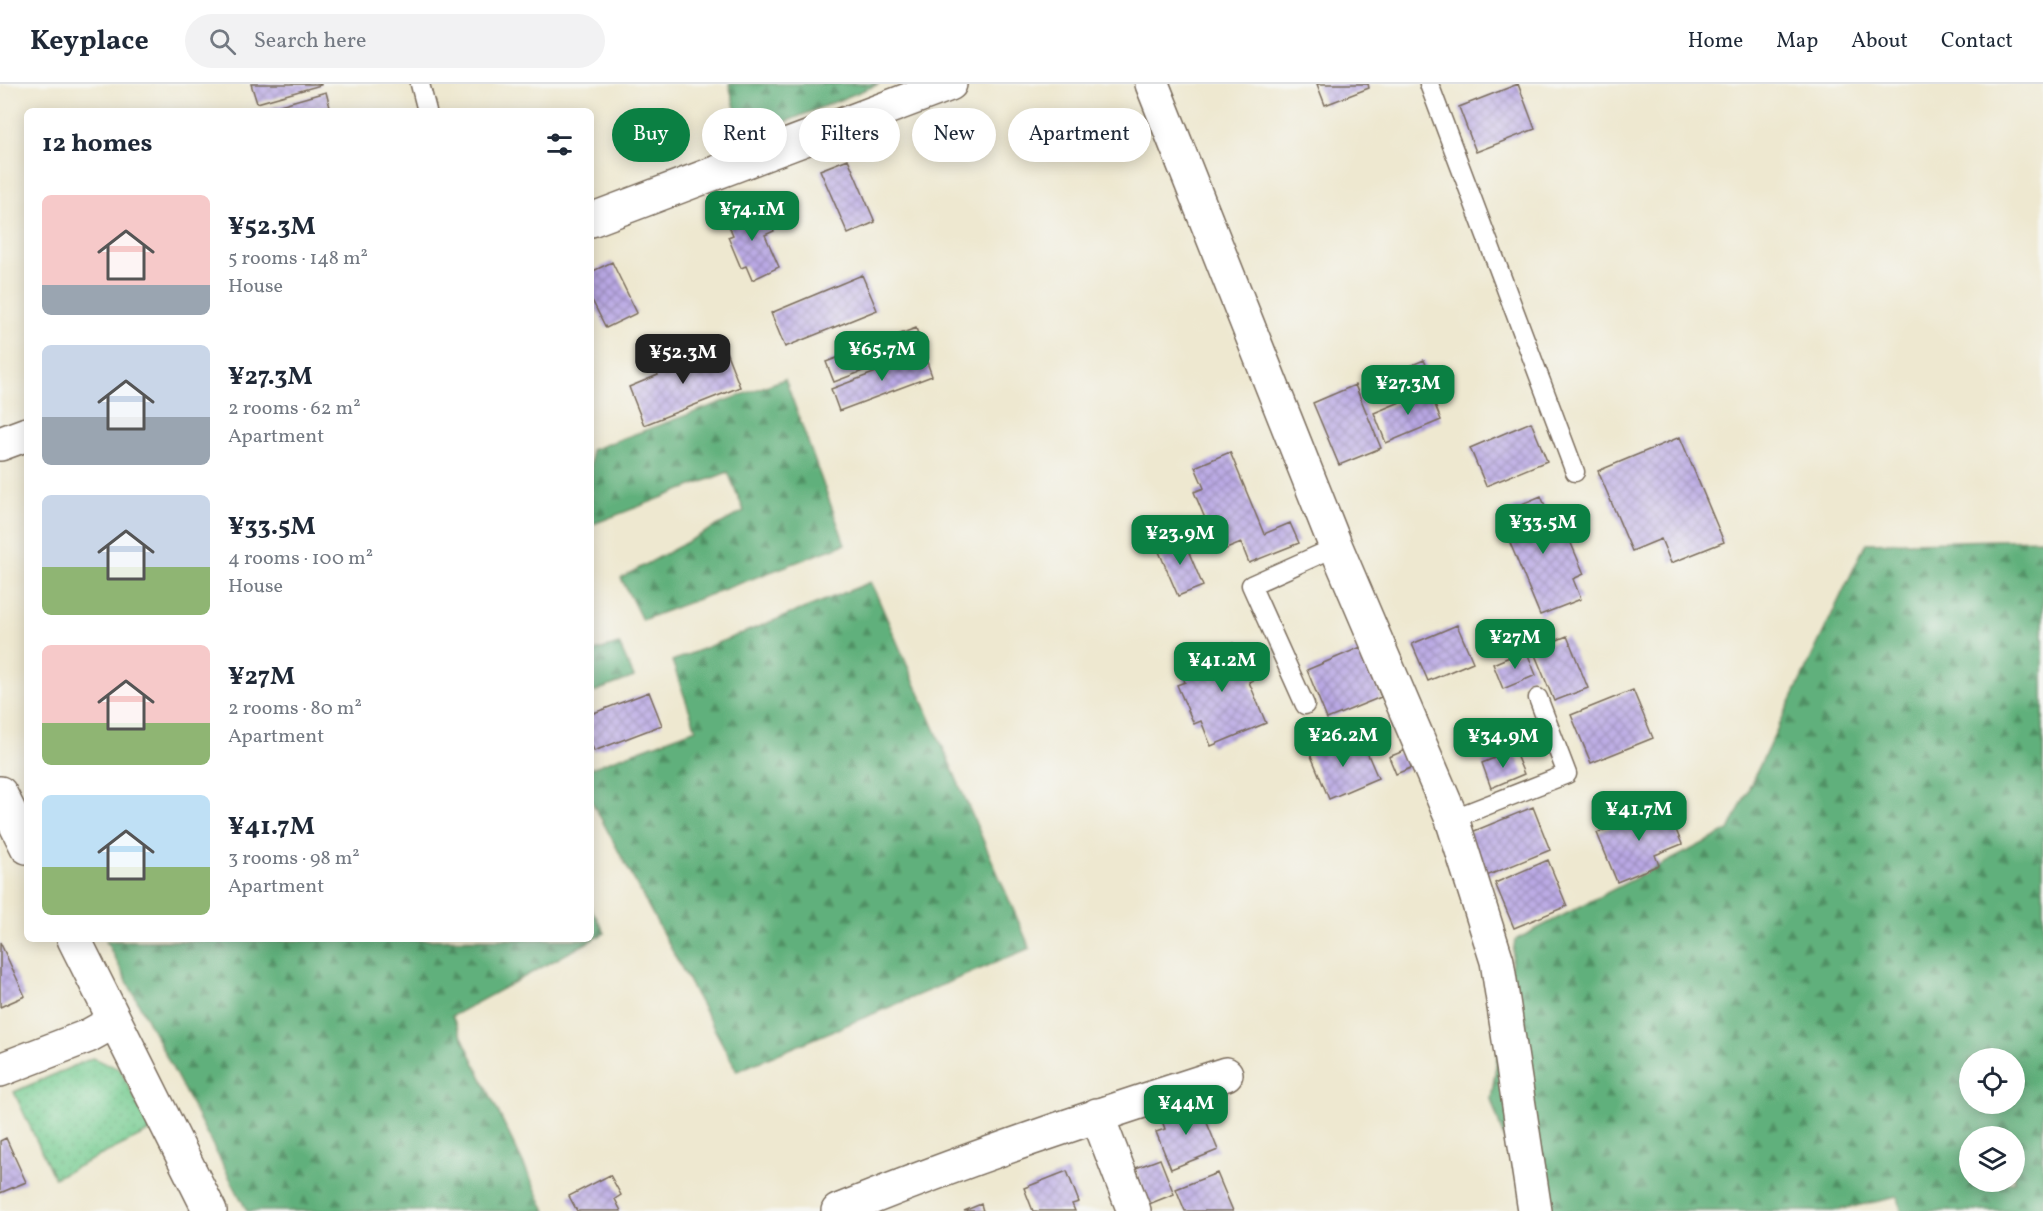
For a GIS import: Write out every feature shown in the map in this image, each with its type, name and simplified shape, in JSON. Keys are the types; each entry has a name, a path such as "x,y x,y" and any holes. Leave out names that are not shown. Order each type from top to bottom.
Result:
{"street":[{"path":"594,219 950,84"},
{"path":"1152,84 1336,548 1452,819 1497,961 1535,1211"},
{"path":"0,444 24,435"},
{"path":"0,793 24,841"},
{"path":"76,942 210,1211"},
{"path":"0,1070 88,1036 115,1021"},
{"path":"838,1211 899,1199 1097,1115 1226,1074"},
{"path":"1097,1115 1134,1211"}],"lane":[{"path":"420,84 426,108"},
{"path":"1429,84 1575,472"},
{"path":"1305,705 1251,585 1336,548"},
{"path":"1452,819 1567,774 1538,698"}],"green space":[{"path":"729,84 879,84 820,108 799,108 799,116 787,121 787,108 735,108"},
{"path":"785,379 845,544 642,620 621,578 744,511 728,472 594,524 594,449"},
{"path":"2043,539 2043,1211 1901,1211 1898,1197 1833,1211 1528,1211 1491,1099 1515,940 1729,830 1866,543"},
{"path":"871,582 1030,948 737,1071 594,806 594,767 696,729 672,661"},
{"path":"619,644 634,677 594,692 594,651"},
{"path":"594,913 605,933 594,939"},
{"path":"107,942 588,942 452,1016 546,1211 247,1211"},
{"path":"92,1058 120,1069 151,1131 54,1178 14,1092"}],"building":[{"path":"251,84 321,84 321,85 257,103"},
{"path":"1317,84 1368,84 1369,88 1325,105"},
{"path":"1518,84 1535,129 1476,152 1459,107"},
{"path":"326,92 330,108 269,108"},
{"path":"840,162 849,162 875,222 848,234 820,170"},
{"path":"752,207 757,216 765,212 774,231 765,235 779,267 752,280 746,266 741,268 728,237 733,235 726,219"},
{"path":"612,262 637,313 606,328 594,304 594,271"},
{"path":"862,275 877,310 785,347 771,313"},
{"path":"916,328 923,348 834,382 826,362"},
{"path":"725,349 740,387 644,425 629,387 658,375 651,358 667,352 673,369"},
{"path":"924,354 932,376 839,411 831,389"},
{"path":"1424,360 1432,379 1405,390 1398,371"},
{"path":"1355,385 1381,448 1339,465 1313,403"},
{"path":"1429,390 1441,420 1386,443 1374,413"},
{"path":"1531,422 1547,461 1486,486 1470,448"},
{"path":"1680,437 1724,542 1671,563 1661,539 1632,551 1598,471"},
{"path":"1230,452 1264,534 1290,523 1299,543 1249,563 1241,543 1219,552 1194,492 1204,488 1195,467"},
{"path":"1541,496 1556,533 1565,529 1584,574 1573,579 1581,599 1540,615 1498,514"},
{"path":"1182,536 1203,586 1178,596 1157,547"},
{"path":"1457,625 1473,662 1428,681 1412,644"},
{"path":"1567,636 1588,688 1554,701 1533,650"},
{"path":"1233,643 1238,656 1250,651 1261,677 1249,682 1266,723 1211,746 1201,721 1194,724 1177,685 1185,682 1178,666"},
{"path":"1361,647 1381,697 1327,719 1307,670"},
{"path":"1526,650 1536,675 1503,689 1493,664"},
{"path":"1633,690 1653,738 1591,763 1571,715"},
{"path":"649,692 662,725 594,751 594,713"},
{"path":"1334,741 1339,753 1363,743 1378,778 1329,799 1309,751"},
{"path":"1406,750 1413,767 1396,774 1389,757"},
{"path":"1514,750 1524,774 1491,788 1482,763"},
{"path":"1665,804 1682,844 1655,855 1659,865 1617,882 1597,833"},
{"path":"1533,807 1550,850 1484,877 1467,834"},
{"path":"1548,860 1567,906 1514,928 1495,883"},
{"path":"0,942 25,996 0,1007"},
{"path":"1199,1103 1218,1150 1171,1169 1156,1132 1165,1129 1161,1118"},
{"path":"6,1138 26,1182 0,1193 0,1141"},
{"path":"1160,1159 1174,1194 1149,1204 1136,1168"},
{"path":"1067,1171 1079,1202 1072,1204 1075,1211 1033,1211 1024,1188"},
{"path":"1217,1173 1233,1211 1185,1211 1176,1189"},
{"path":"610,1175 621,1195 615,1199 621,1211 577,1211 569,1196"},
{"path":"981,1204 983,1211 964,1211"}]}
